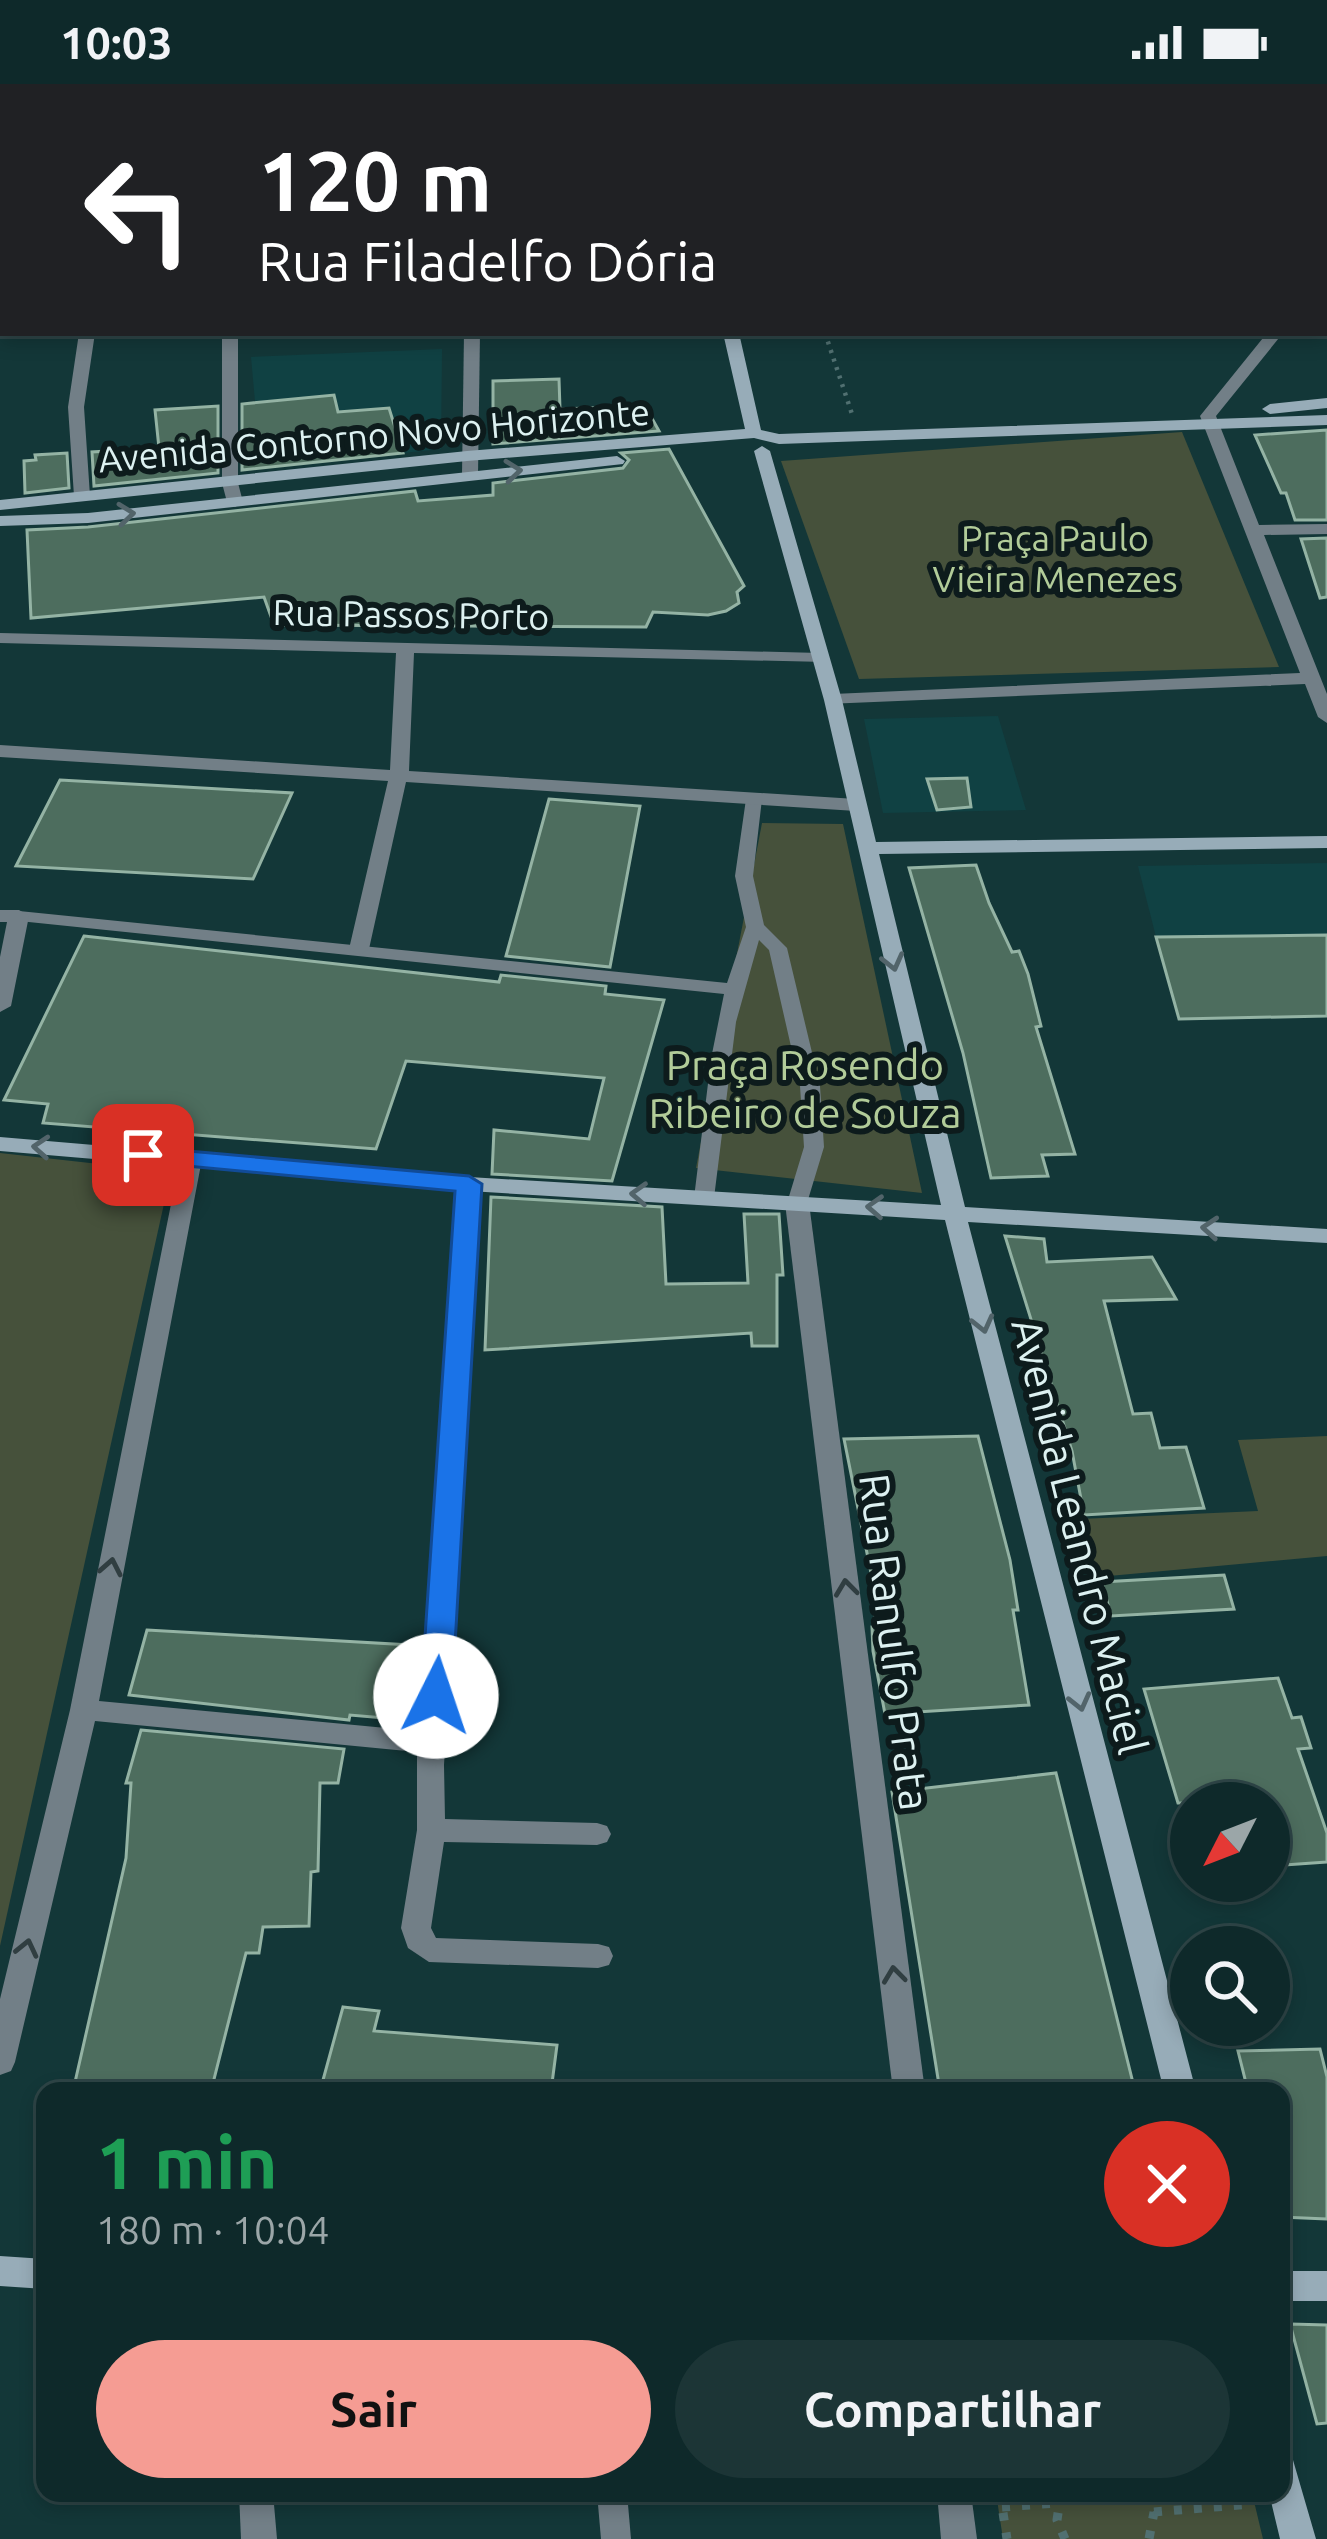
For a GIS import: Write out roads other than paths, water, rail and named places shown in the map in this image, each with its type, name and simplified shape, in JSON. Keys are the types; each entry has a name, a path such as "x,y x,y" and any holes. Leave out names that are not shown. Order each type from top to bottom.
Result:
{"main road":[{"path":"732,336 752,442 833,700 953,1210"},
{"path":"1209,422 1235,412 1327,403"},
{"path":"752,442 778,447 779,439 1327,420"},
{"name":"Avenida Contorno Novo Horizonte","path":"4,513 82,496 752,442"},
{"name":"Avenida Contorno Novo Horizonte","path":"4,513 235,502 469,466"},
{"path":"865,848 1327,842"},
{"path":"0,1144 469,1184 1327,1236"},
{"name":"Avenida Leandro Maciel","path":"953,1210 1178,2082"},
{"path":"0,2270 36,2273"},
{"path":"1290,2287 1327,2286"},
{"path":"1289,2502 1298,2539"}],"street":[{"path":"82,496 76,407 87,336"},
{"path":"230,336 230,482 235,502"},
{"path":"469,466 472,336"},
{"path":"1273,336 1208,416 1327,717"},
{"path":"1253,530 1327,529"},
{"name":"Rua Passos Porto","path":"0,638 820,658"},
{"path":"359,949 399,773 405,646"},
{"path":"833,700 1308,678"},
{"path":"0,751 856,805"},
{"path":"0,1006 10,916"},
{"path":"0,2062 83,1710 191,1159"},
{"path":"469,1184 431,1829 416,1928 423,1946 462,1953 598,1956"},
{"name":"Rua Ranulfo Prata","path":"797,1203 908,2082"},
{"path":"83,1710 433,1743"},
{"path":"431,1829 597,1834"},
{"path":"257,2502 260,2539"},
{"path":"955,2502 959,2539"}],"lane":[{"path":"704,1198 736,989 754,927 744,876 754,799"},
{"path":"10,916 359,949 555,977 736,989"},
{"path":"754,927 778,948 810,1086 814,1147 797,1203"},
{"path":"612,2502 616,2539"}],"park label":[{"name":"Praça Paulo Vieira Menezes","path":"1055,558"},
{"name":"Praça Rosendo Ribeiro de Souza","path":"805,1088"}]}
